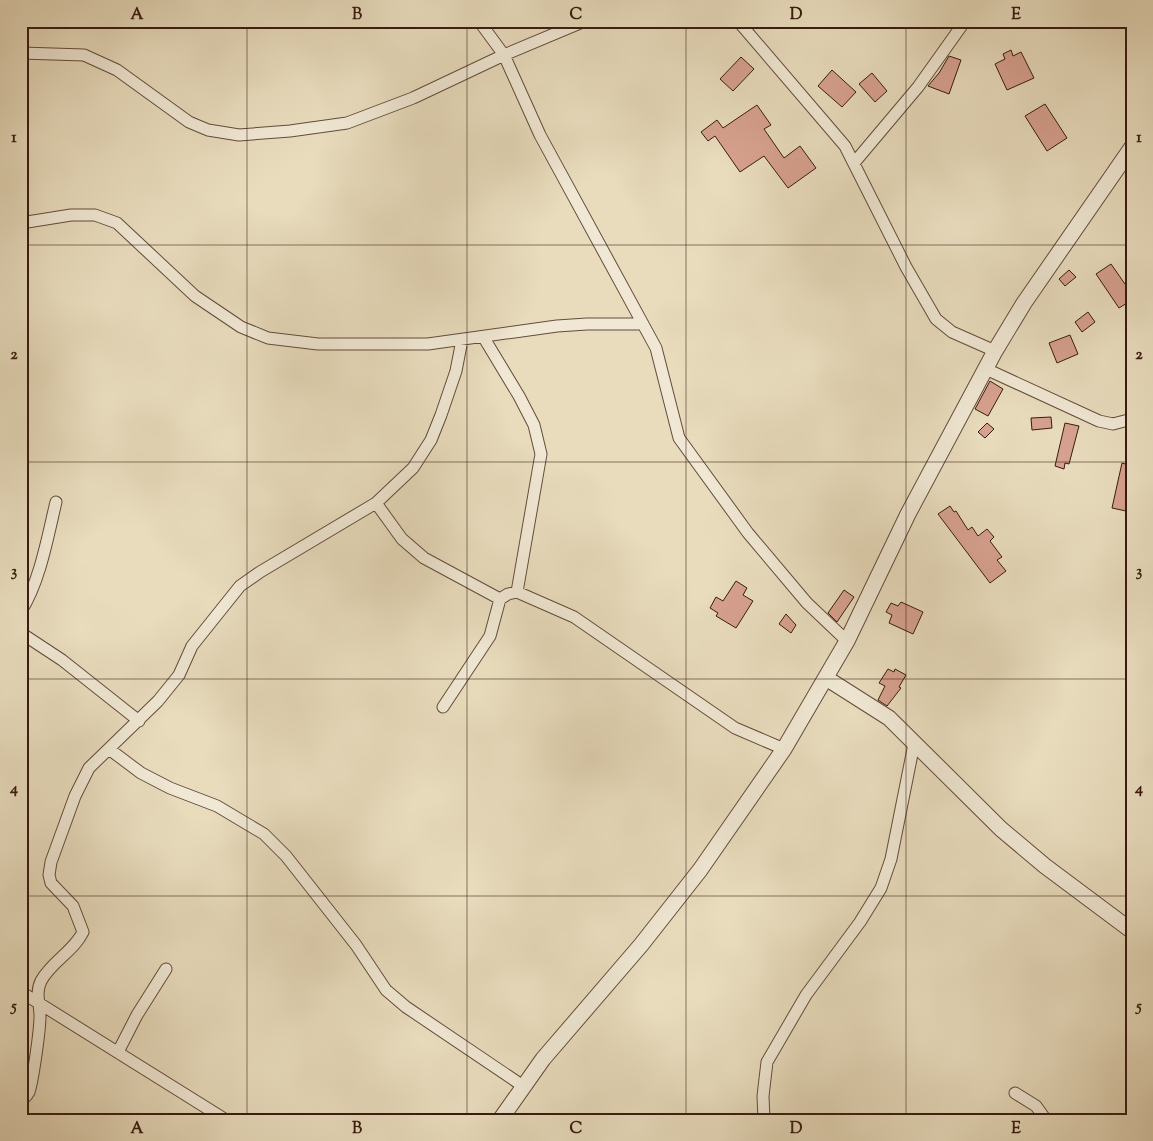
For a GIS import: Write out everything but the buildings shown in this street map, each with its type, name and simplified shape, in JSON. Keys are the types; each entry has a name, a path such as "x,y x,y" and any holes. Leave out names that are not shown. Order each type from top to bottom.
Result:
{"street":[{"path":"479,21 504,55 540,135 656,348 679,438 748,533 807,603 847,641"},
{"path":"21,53 84,55 117,70 190,122 208,130 239,135 290,131 347,123 412,98 504,55 584,21"},
{"path":"738,21 845,146 906,267 936,319 952,332 995,351"},
{"path":"854,163 918,87 964,21"},
{"path":"500,1120 543,1059 641,945 706,863 784,749 847,641 908,514 995,351 1024,303 1132,147"},
{"path":"21,223 71,215 96,215 117,223 195,296 241,327 268,338 318,344 428,344 484,338 557,326 643,324"},
{"path":"484,338 534,425 540,454 517,592"},
{"path":"21,1101 28,1094 32,1074 40,1015 37,994 41,981 61,957 80,940 84,932 73,906 51,883 51,862 81,783 89,768 139,721 179,675 192,646 240,586 260,572 376,504 412,468 431,440 452,386 462,340"},
{"path":"986,369 1099,421 1113,424 1132,419"},
{"path":"21,610 28,601 56,502"},
{"path":"376,504 402,539 424,558 500,599"},
{"path":"443,707 490,636 500,599 508,594 517,592 574,616 728,723 784,749"},
{"path":"21,633 62,660 139,721"},
{"path":"826,678 889,718 1001,829 1045,866 1132,931"},
{"path":"764,1120 762,1096 767,1062 806,995 860,922 881,888 891,859 914,744"},
{"path":"110,749 141,773 170,788 226,810 264,834 286,856 356,945 386,990 406,1007 523,1086"},
{"path":"118,1052 137,1015 166,969"},
{"path":"21,992 226,1120"},
{"path":"1015,1093 1036,1106 1046,1120"}]}
